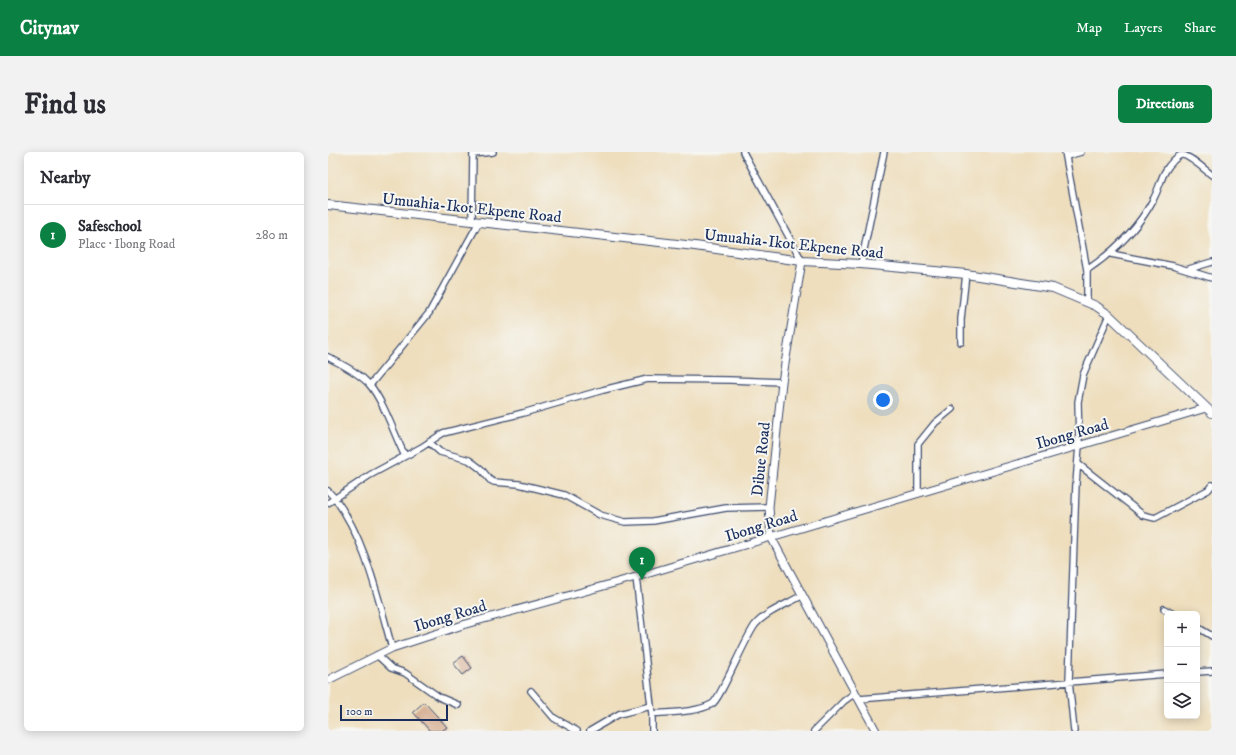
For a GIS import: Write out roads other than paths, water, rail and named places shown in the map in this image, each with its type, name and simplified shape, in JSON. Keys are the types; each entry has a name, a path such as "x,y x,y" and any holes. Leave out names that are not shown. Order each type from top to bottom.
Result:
{"main road":[{"name":"Umuahia-Ikot Ekpene Road","path":"328,205 695,246 802,261 861,264 966,274 1053,288 1087,302 1109,315 1209,410"}],"street":[{"path":"370,385 429,313 476,222 473,153 493,152"},
{"path":"743,152 802,261"},
{"path":"861,264 884,152"},
{"path":"1081,152 1066,154 1087,270 1087,302"},
{"path":"1087,270 1122,244 1152,202 1164,171 1179,154 1189,158 1212,175"},
{"path":"1110,254 1188,269 1212,278"},
{"name":"Dibue Road","path":"802,261 782,382 769,507 771,537 801,596 876,731"},
{"path":"1188,269 1212,262"},
{"path":"1206,264 1206,276"},
{"path":"961,342 961,319 966,274"},
{"path":"1074,731 1069,681 1079,445 1078,402 1081,384 1109,315"},
{"path":"328,356 358,374 370,385 405,456"},
{"path":"328,502 370,475 443,433 603,390 648,379 782,382"},
{"path":"918,493 918,444 935,423 952,409"},
{"name":"Ibong Road","path":"328,680 376,654 466,624 636,577 1079,445 1209,410"},
{"path":"429,442 440,452 469,460 494,482 519,484 564,495 600,515 626,522 653,521 726,508 769,507"},
{"path":"1078,464 1143,516 1150,518 1154,518 1202,494 1212,485"},
{"path":"328,491 335,498 342,509 363,552 392,648"},
{"path":"636,577 652,714 652,731"},
{"path":"652,714 701,708 717,700 743,644 757,624 779,608 801,596"},
{"path":"1164,609 1168,611"},
{"path":"1200,629 1212,636"},
{"path":"376,654 391,668 405,673 439,697 458,705"},
{"path":"1200,672 1212,671"},
{"path":"814,731 844,701 857,696 1164,674"},
{"path":"531,692 554,718 577,731"},
{"path":"590,731 619,714 651,706"}],"place":[{"name":"Safeschool","path":"642,580"}]}
